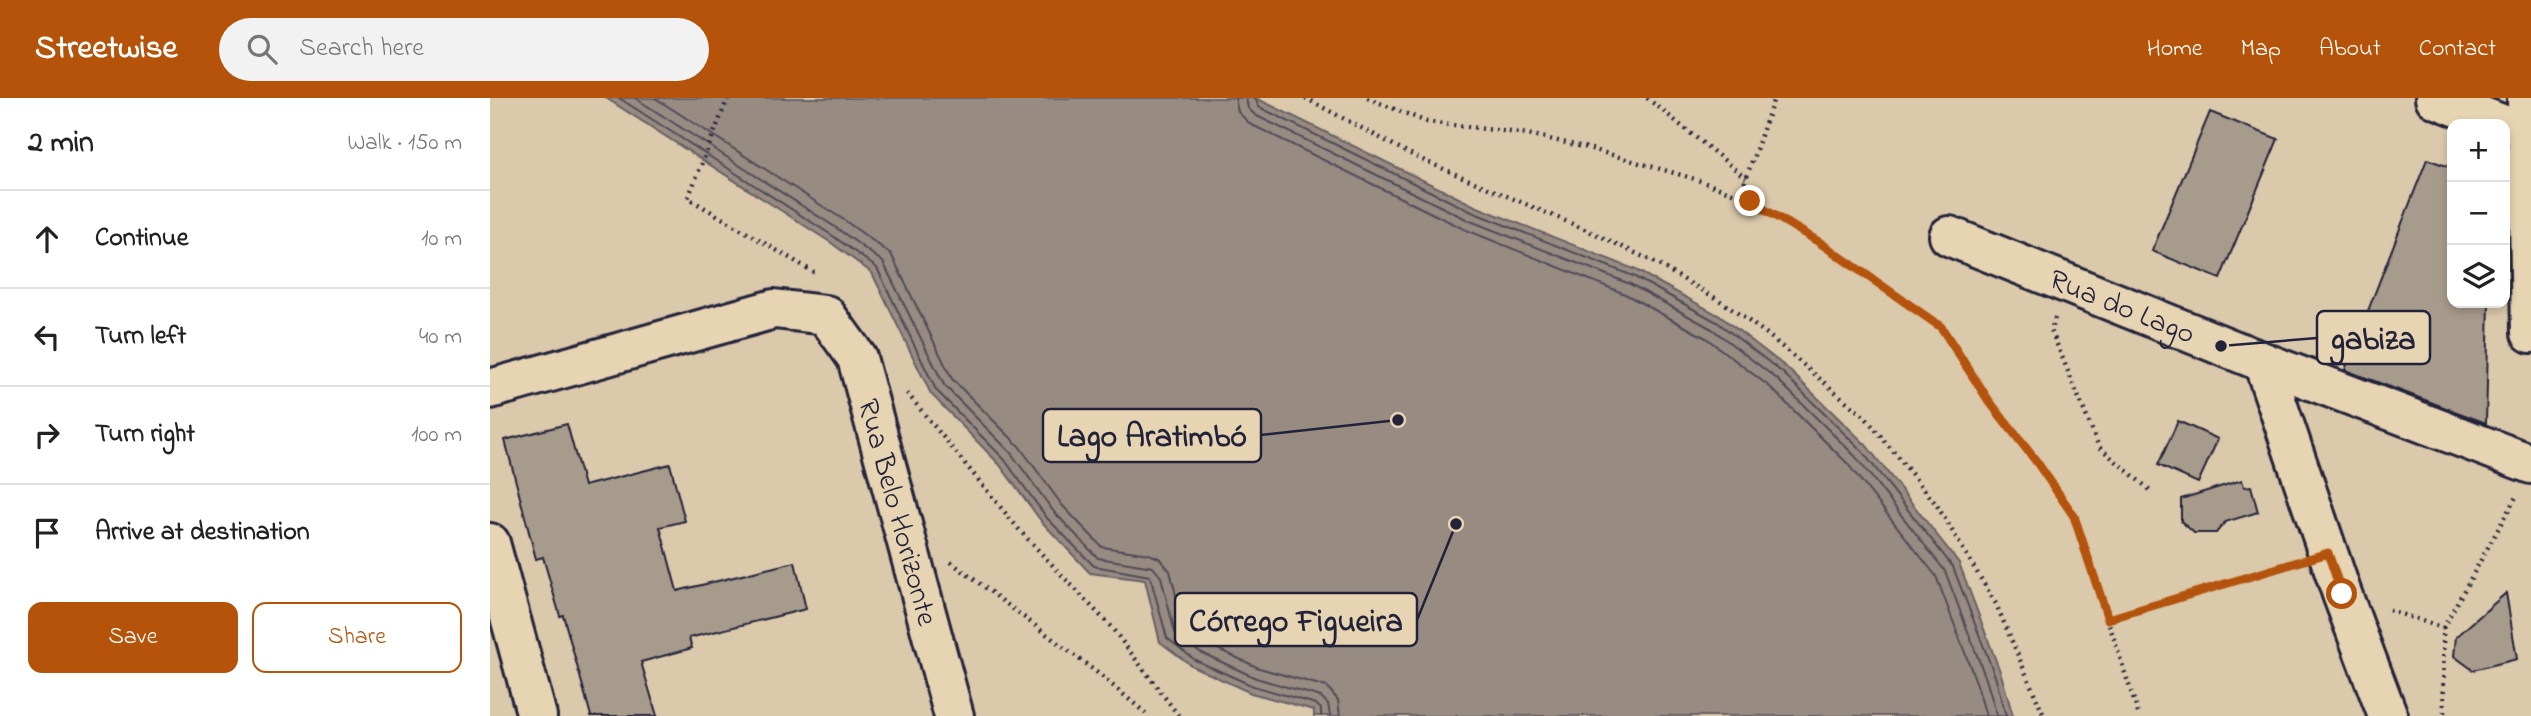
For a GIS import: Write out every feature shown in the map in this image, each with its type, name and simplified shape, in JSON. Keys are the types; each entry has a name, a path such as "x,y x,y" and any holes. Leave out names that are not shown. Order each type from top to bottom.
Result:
{"street":[{"path":"2435,98 2518,124 2531,332"},
{"name":"Rua do Lago","path":"1949,236 2263,362 2524,479"},
{"name":"Rua Belo Horizonte","path":"490,389 774,309 826,315 857,358 954,716"},
{"path":"2263,362 2342,594 2388,716"},
{"path":"490,543 537,716"}],"path":[{"path":"728,98 688,198 820,276"},
{"path":"1304,98 1418,158 1650,260 1719,300 1768,334 1866,418 1936,504 1996,604 2044,716"},
{"path":"1367,98 1427,122 1528,134 1695,179 1740,197 1819,242 1941,327 1989,401 2036,461 2074,516 2139,716"},
{"path":"1647,98 1746,178"},
{"path":"1740,197 1774,98"},
{"path":"2067,284 2051,330 2099,447 2150,490"},
{"path":"905,390 1021,532 1112,628 1179,716"},
{"path":"2444,716 2443,628 2524,479"},
{"path":"903,526 1088,665 1149,716"},
{"path":"2108,619 2328,553"},
{"path":"2342,594 2443,628"}],"water":[{"path":"606,98 1256,98 1475,206 1636,270 1720,316 1787,368 1866,445 1959,563 2001,674 2013,716 1314,716 1314,710 1251,693 1192,666 1160,642 1145,580 1090,573 1042,522 999,464 931,394 872,273 830,242"}],"building":[{"path":"2210,112 2278,139 2220,279 2152,251"},
{"path":"2427,159 2447,166 2447,308 2489,308 2486,423 2345,370"},
{"path":"2178,421 2218,439 2198,483 2158,465"},
{"path":"567,424 584,486 670,464 685,521 660,527 677,591 795,562 806,609 689,638 692,648 641,662 657,716 591,716 563,615 560,616 543,557 536,559 505,440"},
{"path":"2242,480 2244,487 2251,486 2258,512 2225,522 2216,533 2194,533 2181,521 2181,499"},
{"path":"2506,593 2517,659 2473,670 2454,656 2456,637"}],"place":[{"name":"gabiza","path":"2221,346"},
{"name":"Lago Aratimbó","path":"1398,420"},
{"name":"Córrego Figueira","path":"1456,524"}],"route":[{"path":"1750,201 1819,242 1941,327 1989,401 2036,461 2074,516 2108,619 2328,553 2342,594"}]}
